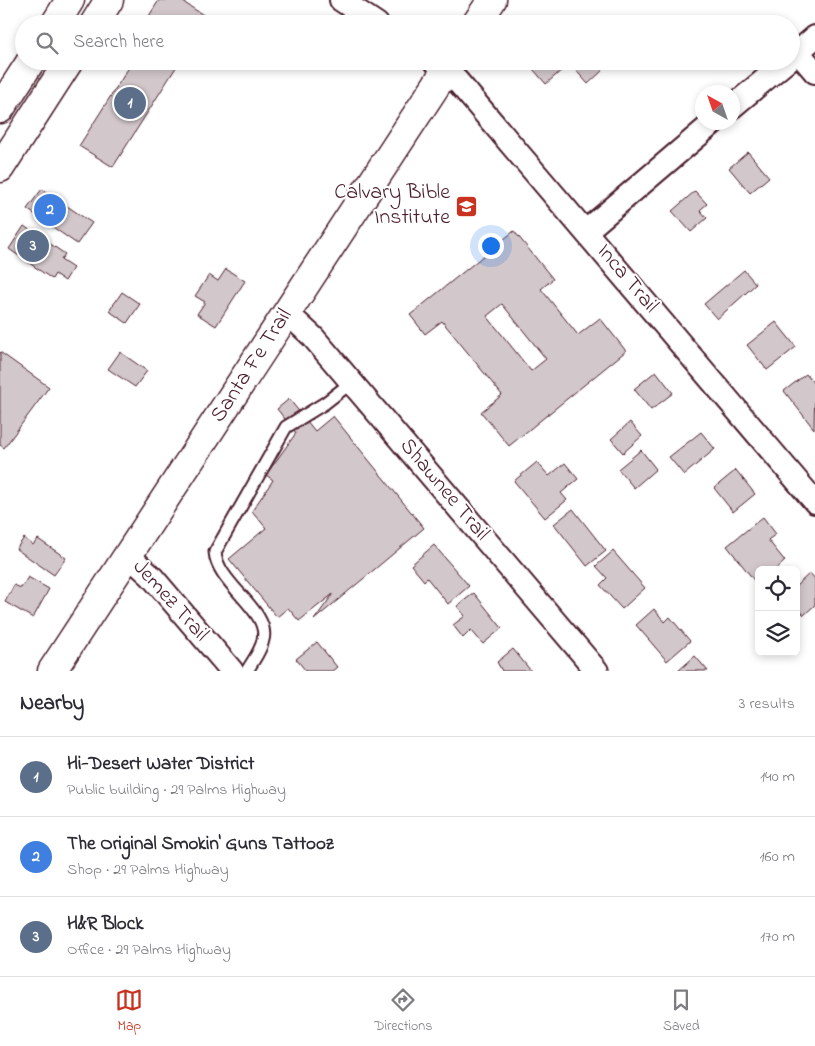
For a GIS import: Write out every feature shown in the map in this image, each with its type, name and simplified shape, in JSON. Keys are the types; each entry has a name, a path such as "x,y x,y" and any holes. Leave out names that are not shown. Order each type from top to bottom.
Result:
{"street":[{"path":"61,15 70,0"},
{"path":"100,15 109,0"},
{"path":"341,0 364,15"},
{"path":"482,15 492,0"},
{"path":"800,50 815,38"},
{"path":"800,62 815,72"},
{"path":"0,108 25,70"},
{"path":"0,168 63,70"},
{"name":"Santa Fe Trail","path":"52,671 287,313 440,70"},
{"name":"Inca Trail","path":"449,70 815,502"},
{"path":"740,100 776,70"},
{"path":"586,231 705,130"},
{"name":"Shawnee Trail","path":"287,313 313,337 352,382 597,671"},
{"name":"Jemez Trail","path":"128,554 152,577 232,671"}],"lane":[{"path":"247,671 263,641 264,628 221,571 216,563 215,552 286,427 317,408 352,382"}],"building":[{"path":"159,0 180,0 203,15 150,15"},
{"path":"127,70 174,70 113,167 79,146"},
{"path":"534,70 562,70 546,84"},
{"path":"576,70 603,70 588,84"},
{"path":"748,152 769,177 750,193 729,168"},
{"path":"42,189 92,223 77,244 27,209"},
{"path":"695,191 707,204 700,210 707,218 691,232 672,211"},
{"path":"24,226 65,254 61,260 73,268 65,281 55,274 52,279 9,249"},
{"path":"514,231 553,279 541,289 578,335 600,318 626,351 509,446 481,412 502,395 442,321 425,334 410,315","holes":["502,304 546,359 531,371 487,316"]},
{"path":"226,269 245,281 216,326 197,314 205,302 195,296 209,275 218,281"},
{"path":"744,270 756,284 717,319 704,304"},
{"path":"122,292 140,304 127,323 109,311"},
{"path":"776,322 796,347 767,370 747,345"},
{"path":"0,352 49,387 4,448 0,445"},
{"path":"120,352 147,371 135,387 108,369"},
{"path":"656,371 673,393 651,410 634,389"},
{"path":"806,374 815,385 814,429 784,391"},
{"path":"289,399 315,431 333,416 424,528 314,620 333,594 299,621 288,608 277,617 229,559 266,528 252,511 273,480 266,475 296,433 277,409"},
{"path":"630,422 642,436 623,453 611,439"},
{"path":"701,432 715,449 684,475 669,457"},
{"path":"641,450 656,469 634,488 618,469"},
{"path":"537,462 549,476 565,463 578,479 561,493 567,500 545,518 514,481"},
{"path":"736,470 755,494 733,512 714,488"},
{"path":"573,509 606,551 587,566 554,524"},
{"path":"763,517 776,534 768,540 785,561 779,566 755,566 755,581 727,546"},
{"path":"24,538 33,545 38,539 66,558 54,575 16,549"},
{"path":"434,545 469,586 448,604 427,578 424,581 411,565"},
{"path":"613,551 645,588 622,609 600,585 607,578 596,566"},
{"path":"810,573 815,579 815,605 804,615 800,610 800,582"},
{"path":"28,577 49,589 33,618 5,602 14,585 21,588"},
{"path":"474,593 502,628 483,644 471,630 463,638 453,625 465,616 457,606"},
{"path":"654,609 665,622 670,617 690,641 667,661 636,625"},
{"path":"317,642 337,667 332,671 306,671 296,659"},
{"path":"513,649 531,671 502,671 497,662"},
{"path":"695,656 708,671 678,671"}],"place":[{"name":"Hi-Desert Water District","path":"130,103"},
{"name":"Calvary Bible Institute","path":"466,206"},
{"name":"The Original Smokin' Guns Tattooz","path":"50,210"},
{"name":"H&R Block","path":"33,246"}]}
